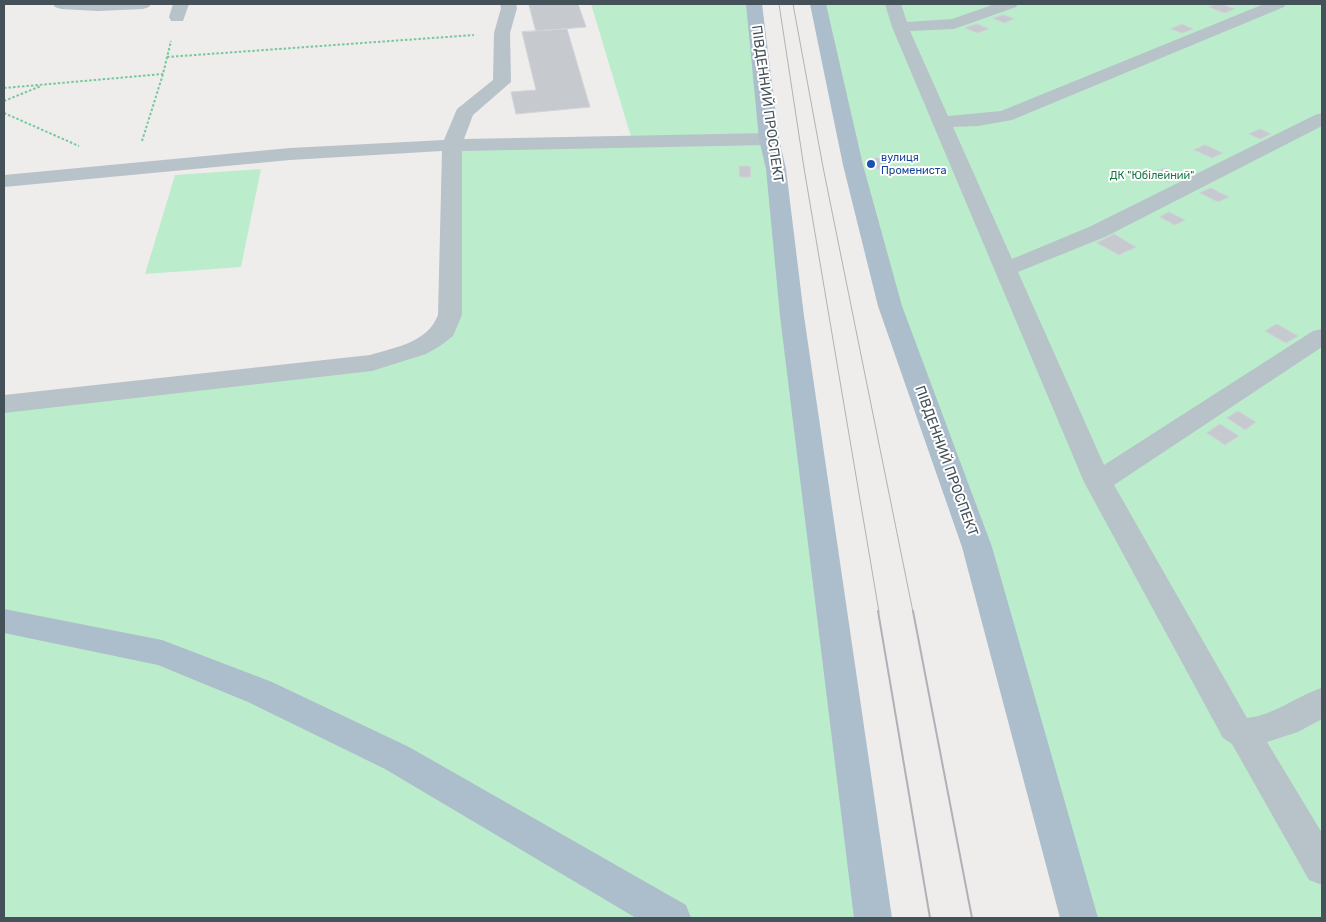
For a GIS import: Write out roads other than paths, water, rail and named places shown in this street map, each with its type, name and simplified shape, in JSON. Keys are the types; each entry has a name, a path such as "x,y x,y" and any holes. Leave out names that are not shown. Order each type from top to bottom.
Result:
{"main road":[{"name":"ПІВДЕННИЙ ПРОСПЕКТ","path":"754,4 769,139 776,169 792,316 873,918"},
{"name":"ПІВДЕННИЙ ПРОСПЕКТ","path":"818,4 853,165 890,306 977,547 1079,918"},
{"path":"4,621 162,653 260,692 396,758 672,918"}],"street":[{"path":"61,4 98,6 143,4"},
{"path":"4,404 372,363 408,352 431,341 444,331 450,315 452,145 464,113 502,82 502,33 509,8 508,4"},
{"path":"897,15 954,24 1010,4"},
{"path":"943,122 1005,116 1278,4"},
{"path":"897,15 1098,482 1240,731 1322,867"},
{"path":"1006,269 1098,232 1322,119"},
{"path":"4,181 290,154 452,145 769,139"},
{"path":"1098,482 1322,336"},
{"path":"1240,731 1286,722 1322,702"}],"tram line":[{"path":"779,4 804,168 879,612"},
{"path":"793,4 823,167 913,612"},
{"path":"878,611 930,918"},
{"path":"913,611 972,918"}],"place":[{"name":"вулиця Промениста","path":"871,164"}],"park label":[{"name":"ДК \"Юбілейний\"","path":"1152,176"}]}
